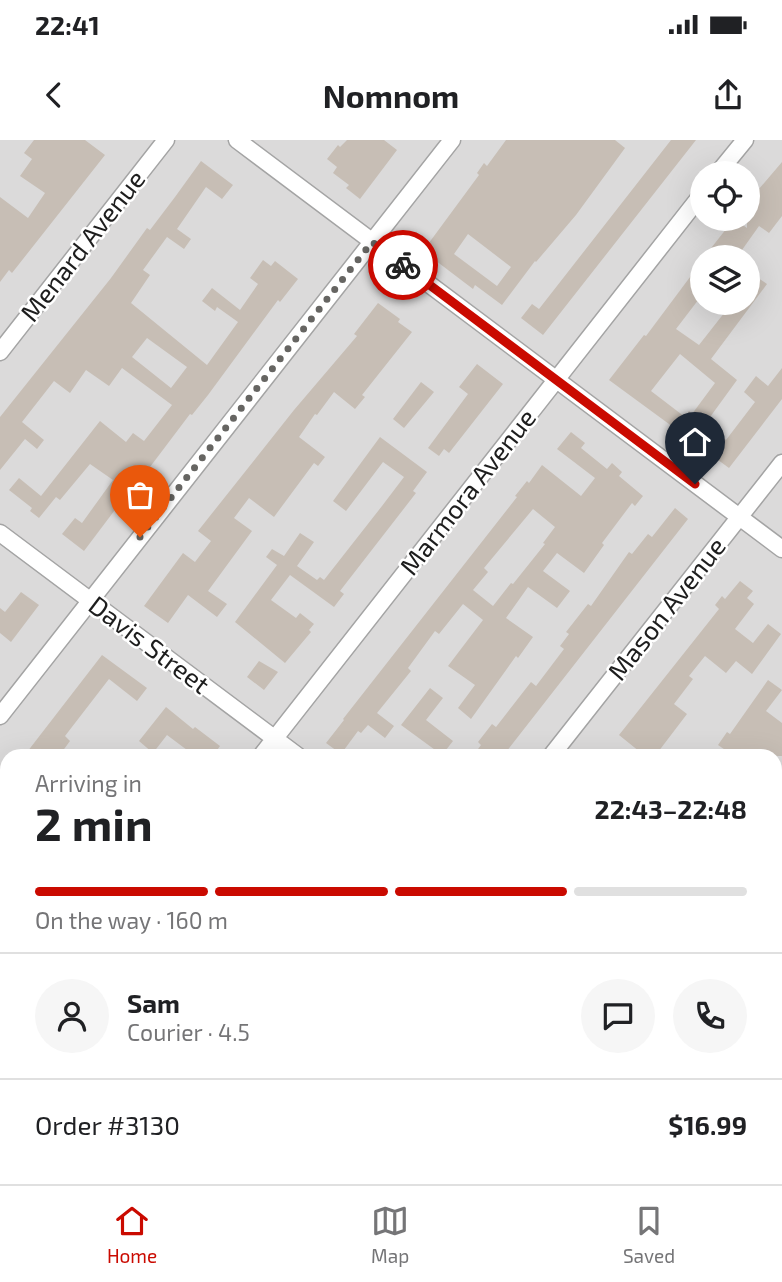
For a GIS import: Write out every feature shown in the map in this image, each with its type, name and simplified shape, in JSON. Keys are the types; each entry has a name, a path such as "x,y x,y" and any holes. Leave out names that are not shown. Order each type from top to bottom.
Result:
{"street":[{"name":"Menard Avenue","path":"0,352 166,140"},
{"path":"237,140 782,550"},
{"path":"0,716 452,140"},
{"path":"728,161 745,140"},
{"name":"Marmora Avenue","path":"266,749 690,209"},
{"name":"Mason Avenue","path":"557,749 782,463"},
{"name":"Davis Street","path":"0,533 289,749"}],"shaded area":[{"path":"0,140 782,140 782,749 0,749"}],"building":[{"path":"34,140 85,140 105,155 12,273 9,270 0,282 0,197 28,218 45,193 20,176 32,159 24,153"},
{"path":"347,140 384,140 397,150 360,199 346,188 349,185 333,173 337,167 327,159 338,145 340,147"},
{"path":"506,140 615,140 625,148 576,215 535,261 502,305 475,285 473,289 423,251 479,175 477,173 484,163 487,166","holes":["468,234 511,267 497,286 454,254"]},
{"path":"671,140 696,140 543,335 521,318 532,304 539,309"},
{"path":"201,161 233,185 222,199 206,187 177,229 191,239 184,249 167,237 143,270 150,275 131,303 207,365 238,322 217,307 215,311 202,301 212,288 240,310 258,284 250,278 263,260 271,266 275,261 298,279 280,302 278,300 208,395 192,415 190,414 147,471 145,470 84,551 62,534 75,518 82,523 113,480 90,464 60,500 56,497 39,518 30,511 32,508 9,490 19,478 41,496 100,421 126,442 133,433 144,441 172,405 122,368 109,386 86,370 70,393 54,381 22,422 44,440 37,449 25,439 0,470 0,417 111,278 147,228 150,230","holes":["147,338 187,367 171,388 132,357"]},
{"path":"782,162 782,216 769,233 760,227 760,188"},
{"path":"725,231 755,231 746,245 713,245"},
{"path":"690,277 690,311 676,329 699,345 723,315 744,315 711,359 737,380 705,424 726,440 755,402 744,392 756,376 768,386 782,368 782,399 729,468 609,380 644,335 646,336","holes":["680,354 715,383 692,414 689,411 685,417 651,391"]},
{"path":"760,279 767,284 760,293"},
{"path":"378,303 400,319 398,322 412,332 362,395 365,397 355,409 334,392 317,415 315,414 299,437 325,457 318,466 314,463 274,517 249,498 234,518 252,531 208,591 227,604 217,617 188,595 168,623 144,606 183,553 195,562 211,541 198,531 357,336 354,334"},
{"path":"477,364 503,384 449,453 444,449 439,456 428,448 468,394 459,387"},
{"path":"421,382 434,392 404,428 393,419"},
{"path":"571,432 585,443 581,448 607,469 612,463 622,472 619,476 643,496 635,506 632,503 602,543 604,545 584,573 557,553 543,571 570,591 557,608 528,587 506,618 533,637 518,658 516,656 471,719 458,708 475,685 448,666 483,620 463,604 439,634 435,631 408,668 411,671 377,713 394,726 385,738 368,725 361,733 358,731 345,749 334,749 326,743 517,497 515,496 542,465 581,496 595,478 557,449","holes":["533,509 555,527 543,543 545,544 493,606 473,590 488,572 484,568"]},
{"path":"380,437 427,472 413,491 416,493 340,591 344,594 334,607 290,575 271,600 296,618 300,613 314,624 309,630 311,632 285,663 235,622 277,565 266,557 272,549 284,556 300,533 314,542 297,566 317,580 320,577 324,580 382,506 404,477 383,462 346,511 333,501"},
{"path":"675,508 688,519 508,749 478,749 481,745 478,742 492,724 496,727 531,682 536,686 564,649 560,646 569,634 566,632 588,604 591,606 629,552 632,554 648,534 652,537"},
{"path":"740,581 753,591 747,598 754,604 735,629 753,643 768,624 781,634 752,674 736,661 726,673 705,656 689,676 693,679 674,704 687,714 660,749 636,749 619,735 719,609 715,605 722,596 725,599"},
{"path":"21,592 39,605 11,642 0,633 0,608 5,612"},
{"path":"102,655 147,688 137,701 109,679 65,736 70,741 64,749 29,749"},
{"path":"259,661 278,672 264,690 247,677"},
{"path":"768,680 782,690 766,711 782,723 782,749 724,749 718,745 727,732 730,734"},
{"path":"430,688 443,698 426,720 453,741 447,749 434,749 401,725"},
{"path":"166,707 220,746 218,749 186,749 167,735 156,749 148,749 139,741"}],"way so far":[{"path":"140,537 372,242 403,265"}],"route":[{"path":"403,265 695,484"}]}
